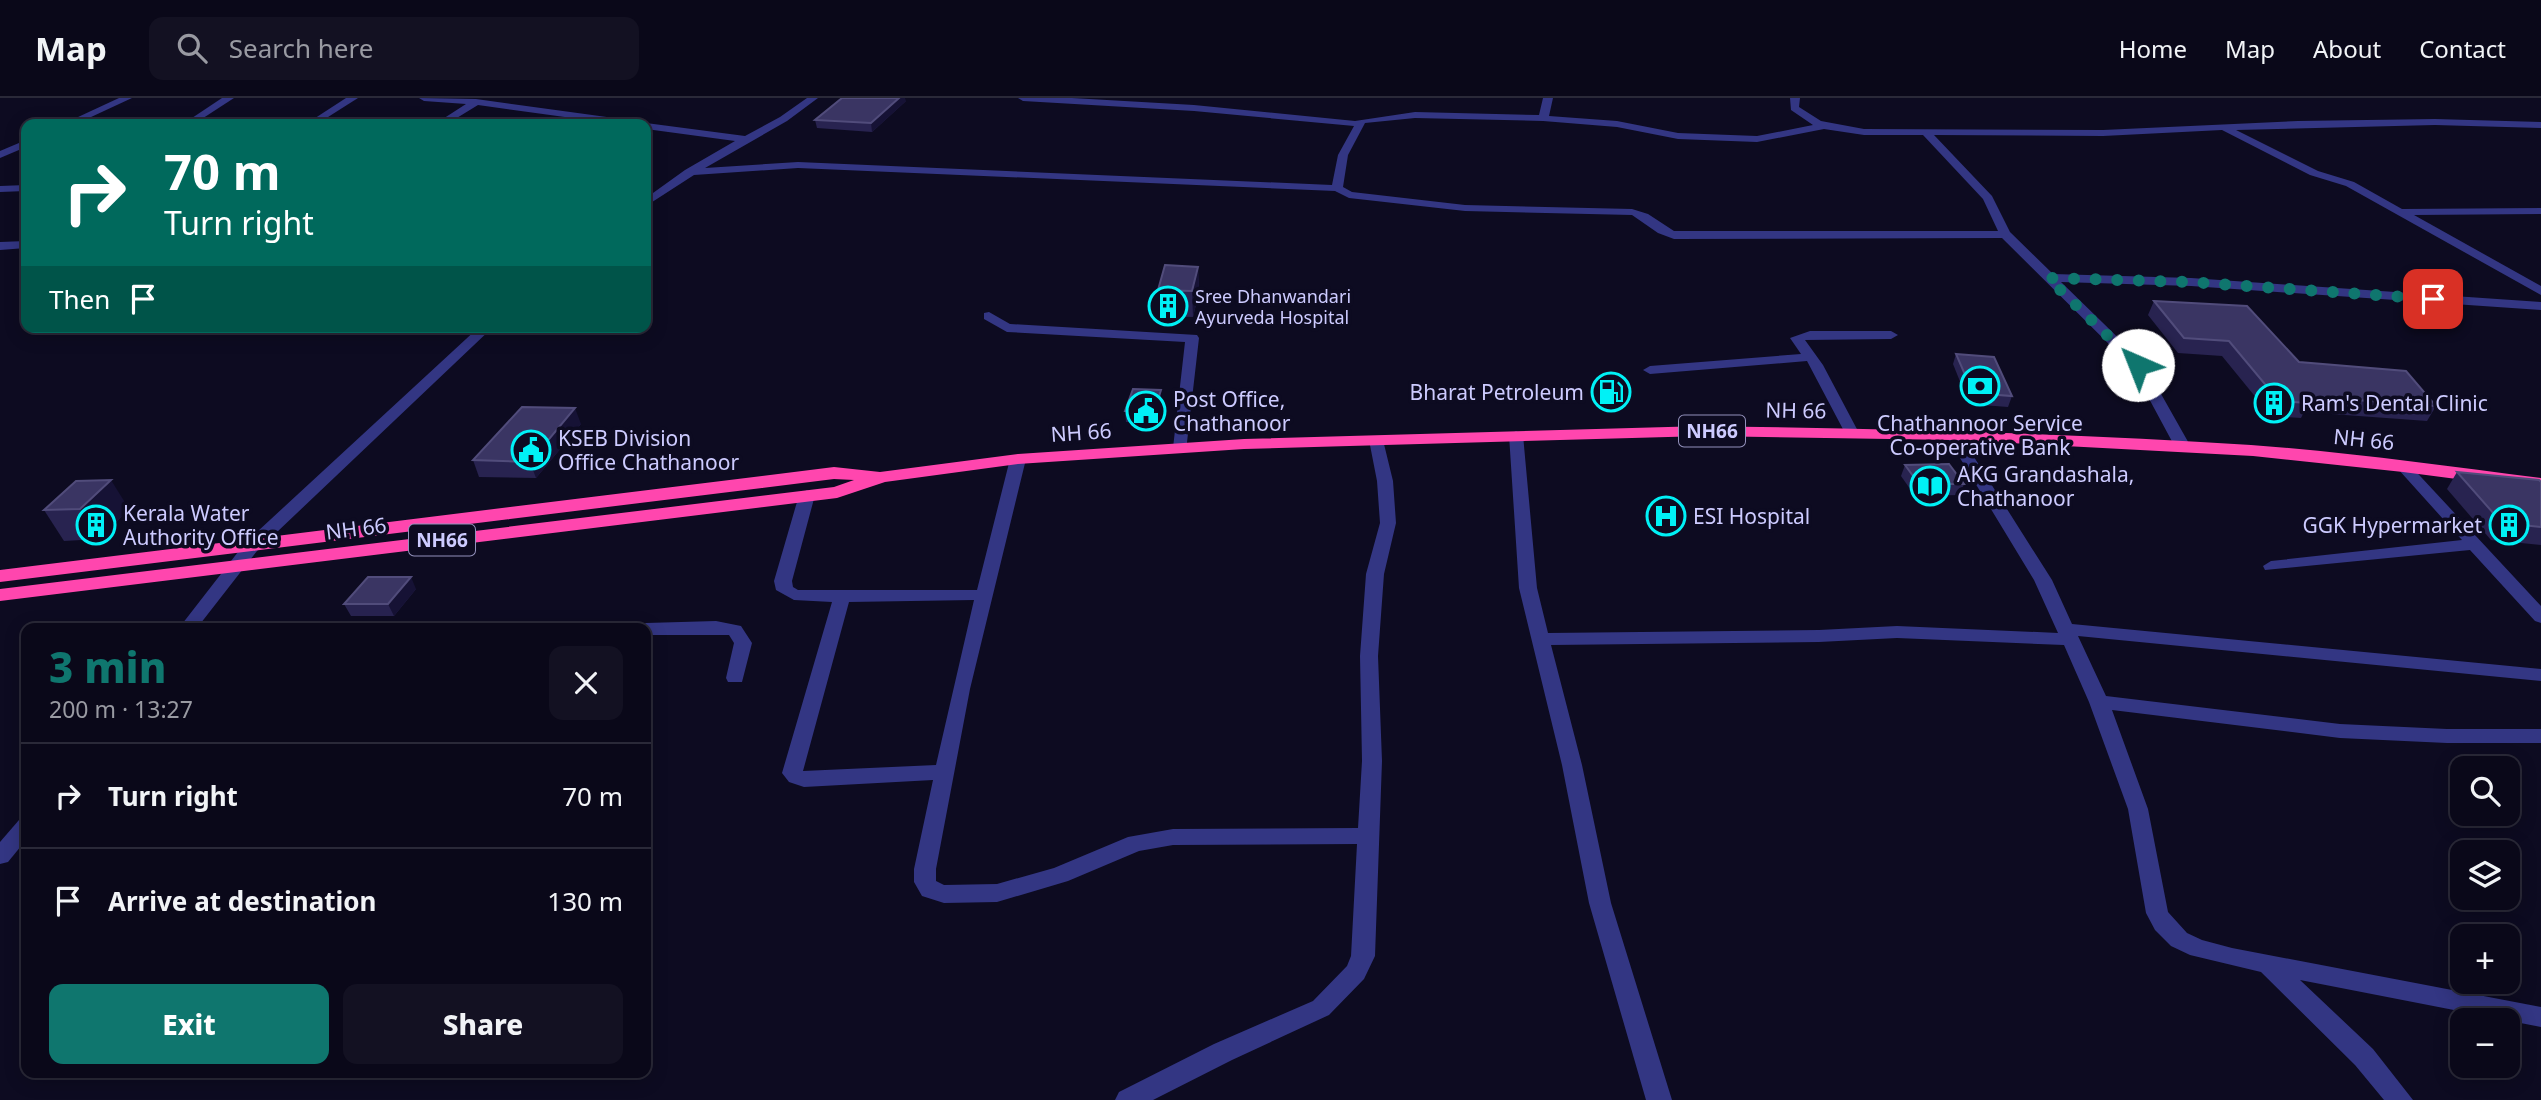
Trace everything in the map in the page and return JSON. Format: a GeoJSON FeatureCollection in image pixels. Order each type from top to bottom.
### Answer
{"type":"FeatureCollection","features":[{"type":"Feature","properties":{"kind":"highway","name":"NH 66"},"geometry":{"type":"LineString","coordinates":[[0,595],[837,492],[882,477],[1018,459],[1181,448],[1516,435],[1704,431],[1953,435],[2253,451],[2403,466],[2541,484]]}},
{"type":"Feature","properties":{"kind":"highway","name":"NH 66"},"geometry":{"type":"LineString","coordinates":[[0,576],[834,473],[882,477]]}},
{"type":"Feature","properties":{"kind":"street"},"geometry":{"type":"LineString","coordinates":[[79,119],[127,98]]}},
{"type":"Feature","properties":{"kind":"street"},"geometry":{"type":"LineString","coordinates":[[196,119],[229,98]]}},
{"type":"Feature","properties":{"kind":"street"},"geometry":{"type":"LineString","coordinates":[[318,119],[354,98]]}},
{"type":"Feature","properties":{"kind":"street"},"geometry":{"type":"LineString","coordinates":[[424,98],[476,102],[599,119]]}},
{"type":"Feature","properties":{"kind":"street"},"geometry":{"type":"LineString","coordinates":[[651,199],[689,172],[745,139],[773,128],[813,98]]}},
{"type":"Feature","properties":{"kind":"street"},"geometry":{"type":"LineString","coordinates":[[1023,98],[1194,108],[1360,124]]}},
{"type":"Feature","properties":{"kind":"street"},"geometry":{"type":"LineString","coordinates":[[1543,118],[1548,98]]}},
{"type":"Feature","properties":{"kind":"street"},"geometry":{"type":"LineString","coordinates":[[1795,98],[1794,106],[1797,112],[1823,126],[1848,131],[1928,135],[2103,134],[2223,127],[2435,122],[2541,125]]}},
{"type":"Feature","properties":{"kind":"street"},"geometry":{"type":"LineString","coordinates":[[448,119],[476,102]]}},
{"type":"Feature","properties":{"kind":"street"},"geometry":{"type":"LineString","coordinates":[[1337,188],[1343,155],[1360,121],[1415,115],[1543,118],[1617,124],[1664,135],[1694,138],[1765,138],[1823,126]]}},
{"type":"Feature","properties":{"kind":"street"},"geometry":{"type":"LineString","coordinates":[[572,119],[577,116]]}},
{"type":"Feature","properties":{"kind":"street"},"geometry":{"type":"LineString","coordinates":[[651,127],[745,139]]}},
{"type":"Feature","properties":{"kind":"street"},"geometry":{"type":"LineString","coordinates":[[2223,127],[2314,173],[2350,184],[2541,291]]}},
{"type":"Feature","properties":{"kind":"street"},"geometry":{"type":"LineString","coordinates":[[1928,135],[1988,198],[2006,234],[2138,365],[2183,447]]}},
{"type":"Feature","properties":{"kind":"street"},"geometry":{"type":"LineString","coordinates":[[0,155],[21,145]]}},
{"type":"Feature","properties":{"kind":"street"},"geometry":{"type":"LineString","coordinates":[[689,172],[799,165],[1337,188],[1349,195],[1465,208],[1632,212],[1649,218],[1659,232],[1674,235],[2006,234]]}},
{"type":"Feature","properties":{"kind":"street"},"geometry":{"type":"LineString","coordinates":[[0,189],[21,188]]}},
{"type":"Feature","properties":{"kind":"street"},"geometry":{"type":"LineString","coordinates":[[2399,212],[2541,211]]}},
{"type":"Feature","properties":{"kind":"street"},"geometry":{"type":"LineString","coordinates":[[0,246],[21,245]]}},
{"type":"Feature","properties":{"kind":"street"},"geometry":{"type":"LineString","coordinates":[[2048,278],[2191,282],[2541,306]]}},
{"type":"Feature","properties":{"kind":"street"},"geometry":{"type":"LineString","coordinates":[[989,316],[1007,328],[1192,338],[1181,448]]}},
{"type":"Feature","properties":{"kind":"street"},"geometry":{"type":"LineString","coordinates":[[192,623],[251,547],[482,333]]}},
{"type":"Feature","properties":{"kind":"street"},"geometry":{"type":"LineString","coordinates":[[1852,433],[1797,338],[1891,335]]}},
{"type":"Feature","properties":{"kind":"street"},"geometry":{"type":"LineString","coordinates":[[1650,370],[1810,357]]}},
{"type":"Feature","properties":{"kind":"street"},"geometry":{"type":"LineString","coordinates":[[1516,435],[1528,589],[1572,765],[1600,903],[1659,1100]]}},
{"type":"Feature","properties":{"kind":"street"},"geometry":{"type":"LineString","coordinates":[[1953,435],[2043,580],[2099,702],[2137,809],[2157,913],[2164,928],[2178,940],[2200,949],[2541,1017]]}},
{"type":"Feature","properties":{"kind":"street"},"geometry":{"type":"LineString","coordinates":[[1128,1100],[1223,1052],[1321,1008],[1356,972],[1363,956],[1372,761],[1370,656],[1375,574],[1388,523],[1385,481],[1376,440]]}},
{"type":"Feature","properties":{"kind":"street"},"geometry":{"type":"LineString","coordinates":[[1018,459],[961,689],[944,772],[925,869],[925,882],[930,890],[944,894],[997,893],[1060,875],[1136,843],[1174,837],[1369,836]]}},
{"type":"Feature","properties":{"kind":"street"},"geometry":{"type":"LineString","coordinates":[[2403,466],[2541,618]]}},
{"type":"Feature","properties":{"kind":"street"},"geometry":{"type":"LineString","coordinates":[[807,495],[783,586],[794,595],[984,595]]}},
{"type":"Feature","properties":{"kind":"street"},"geometry":{"type":"LineString","coordinates":[[2271,566],[2475,544]]}},
{"type":"Feature","properties":{"kind":"street"},"geometry":{"type":"LineString","coordinates":[[842,597],[792,773],[804,780],[944,772]]}},
{"type":"Feature","properties":{"kind":"street"},"geometry":{"type":"LineString","coordinates":[[651,629],[716,627],[735,630],[743,643],[735,678]]}},
{"type":"Feature","properties":{"kind":"street"},"geometry":{"type":"LineString","coordinates":[[1541,639],[1819,636],[1896,632],[2068,634],[2541,675]]}},
{"type":"Feature","properties":{"kind":"street"},"geometry":{"type":"LineString","coordinates":[[2099,702],[2340,731],[2447,736],[2541,736]]}},
{"type":"Feature","properties":{"kind":"street"},"geometry":{"type":"LineString","coordinates":[[0,856],[21,832]]}},
{"type":"Feature","properties":{"kind":"street"},"geometry":{"type":"LineString","coordinates":[[2268,964],[2364,1057],[2400,1100]]}},
{"type":"Feature","properties":{"kind":"building"},"geometry":{"type":"Polygon","coordinates":[[[842,98],[899,98],[871,123],[815,120],[842,98]]]}},
{"type":"Feature","properties":{"kind":"building"},"geometry":{"type":"Polygon","coordinates":[[[1165,265],[1198,267],[1192,291],[1158,290],[1165,265]]]}},
{"type":"Feature","properties":{"kind":"building"},"geometry":{"type":"Polygon","coordinates":[[[2154,301],[2247,306],[2299,362],[2406,371],[2436,406],[2302,396],[2309,403],[2279,401],[2229,341],[2184,338],[2154,301]]]}},
{"type":"Feature","properties":{"kind":"building"},"geometry":{"type":"Polygon","coordinates":[[[1956,354],[1994,357],[2012,396],[1973,393],[1956,354]]]}},
{"type":"Feature","properties":{"kind":"building"},"geometry":{"type":"Polygon","coordinates":[[[1133,389],[1161,390],[1154,412],[1125,411],[1133,389]]]}},
{"type":"Feature","properties":{"kind":"building"},"geometry":{"type":"Polygon","coordinates":[[[522,407],[575,408],[530,462],[473,460],[522,407]]]}},
{"type":"Feature","properties":{"kind":"building"},"geometry":{"type":"Polygon","coordinates":[[[1949,464],[1964,484],[1919,484],[1905,465],[1949,464]]]}},
{"type":"Feature","properties":{"kind":"building"},"geometry":{"type":"Polygon","coordinates":[[[2457,472],[2539,480],[2541,527],[2502,523],[2457,472]]]}},
{"type":"Feature","properties":{"kind":"building"},"geometry":{"type":"Polygon","coordinates":[[[111,480],[80,509],[44,510],[76,481],[111,480]]]}},
{"type":"Feature","properties":{"kind":"building"},"geometry":{"type":"Polygon","coordinates":[[[368,577],[411,577],[388,604],[344,604],[368,577]]]}},
{"type":"Feature","properties":{"kind":"place","name":"Sree Dhanwandari Ayurveda Hospital"},"geometry":{"type":"Point","coordinates":[1168,306]}},
{"type":"Feature","properties":{"kind":"place","name":"Chathannoor Service Co-operative Bank"},"geometry":{"type":"Point","coordinates":[1980,386]}},
{"type":"Feature","properties":{"kind":"place","name":"Bharat Petroleum"},"geometry":{"type":"Point","coordinates":[1611,392]}},
{"type":"Feature","properties":{"kind":"place","name":"Ram's Dental Clinic"},"geometry":{"type":"Point","coordinates":[2274,403]}},
{"type":"Feature","properties":{"kind":"place","name":"Post Office, Chathanoor"},"geometry":{"type":"Point","coordinates":[1146,411]}},
{"type":"Feature","properties":{"kind":"place","name":"KSEB Division Office Chathanoor"},"geometry":{"type":"Point","coordinates":[531,450]}},
{"type":"Feature","properties":{"kind":"place","name":"AKG Grandashala, Chathanoor"},"geometry":{"type":"Point","coordinates":[1930,486]}},
{"type":"Feature","properties":{"kind":"place","name":"ESI Hospital"},"geometry":{"type":"Point","coordinates":[1666,516]}},
{"type":"Feature","properties":{"kind":"place","name":"Kerala Water Authority Office"},"geometry":{"type":"Point","coordinates":[96,525]}},
{"type":"Feature","properties":{"kind":"place","name":"GGK Hypermarket"},"geometry":{"type":"Point","coordinates":[2509,525]}},
{"type":"Feature","properties":{"kind":"route"},"geometry":{"type":"LineString","coordinates":[[2138,365],[2048,278],[2191,282],[2433,299]]}}]}
